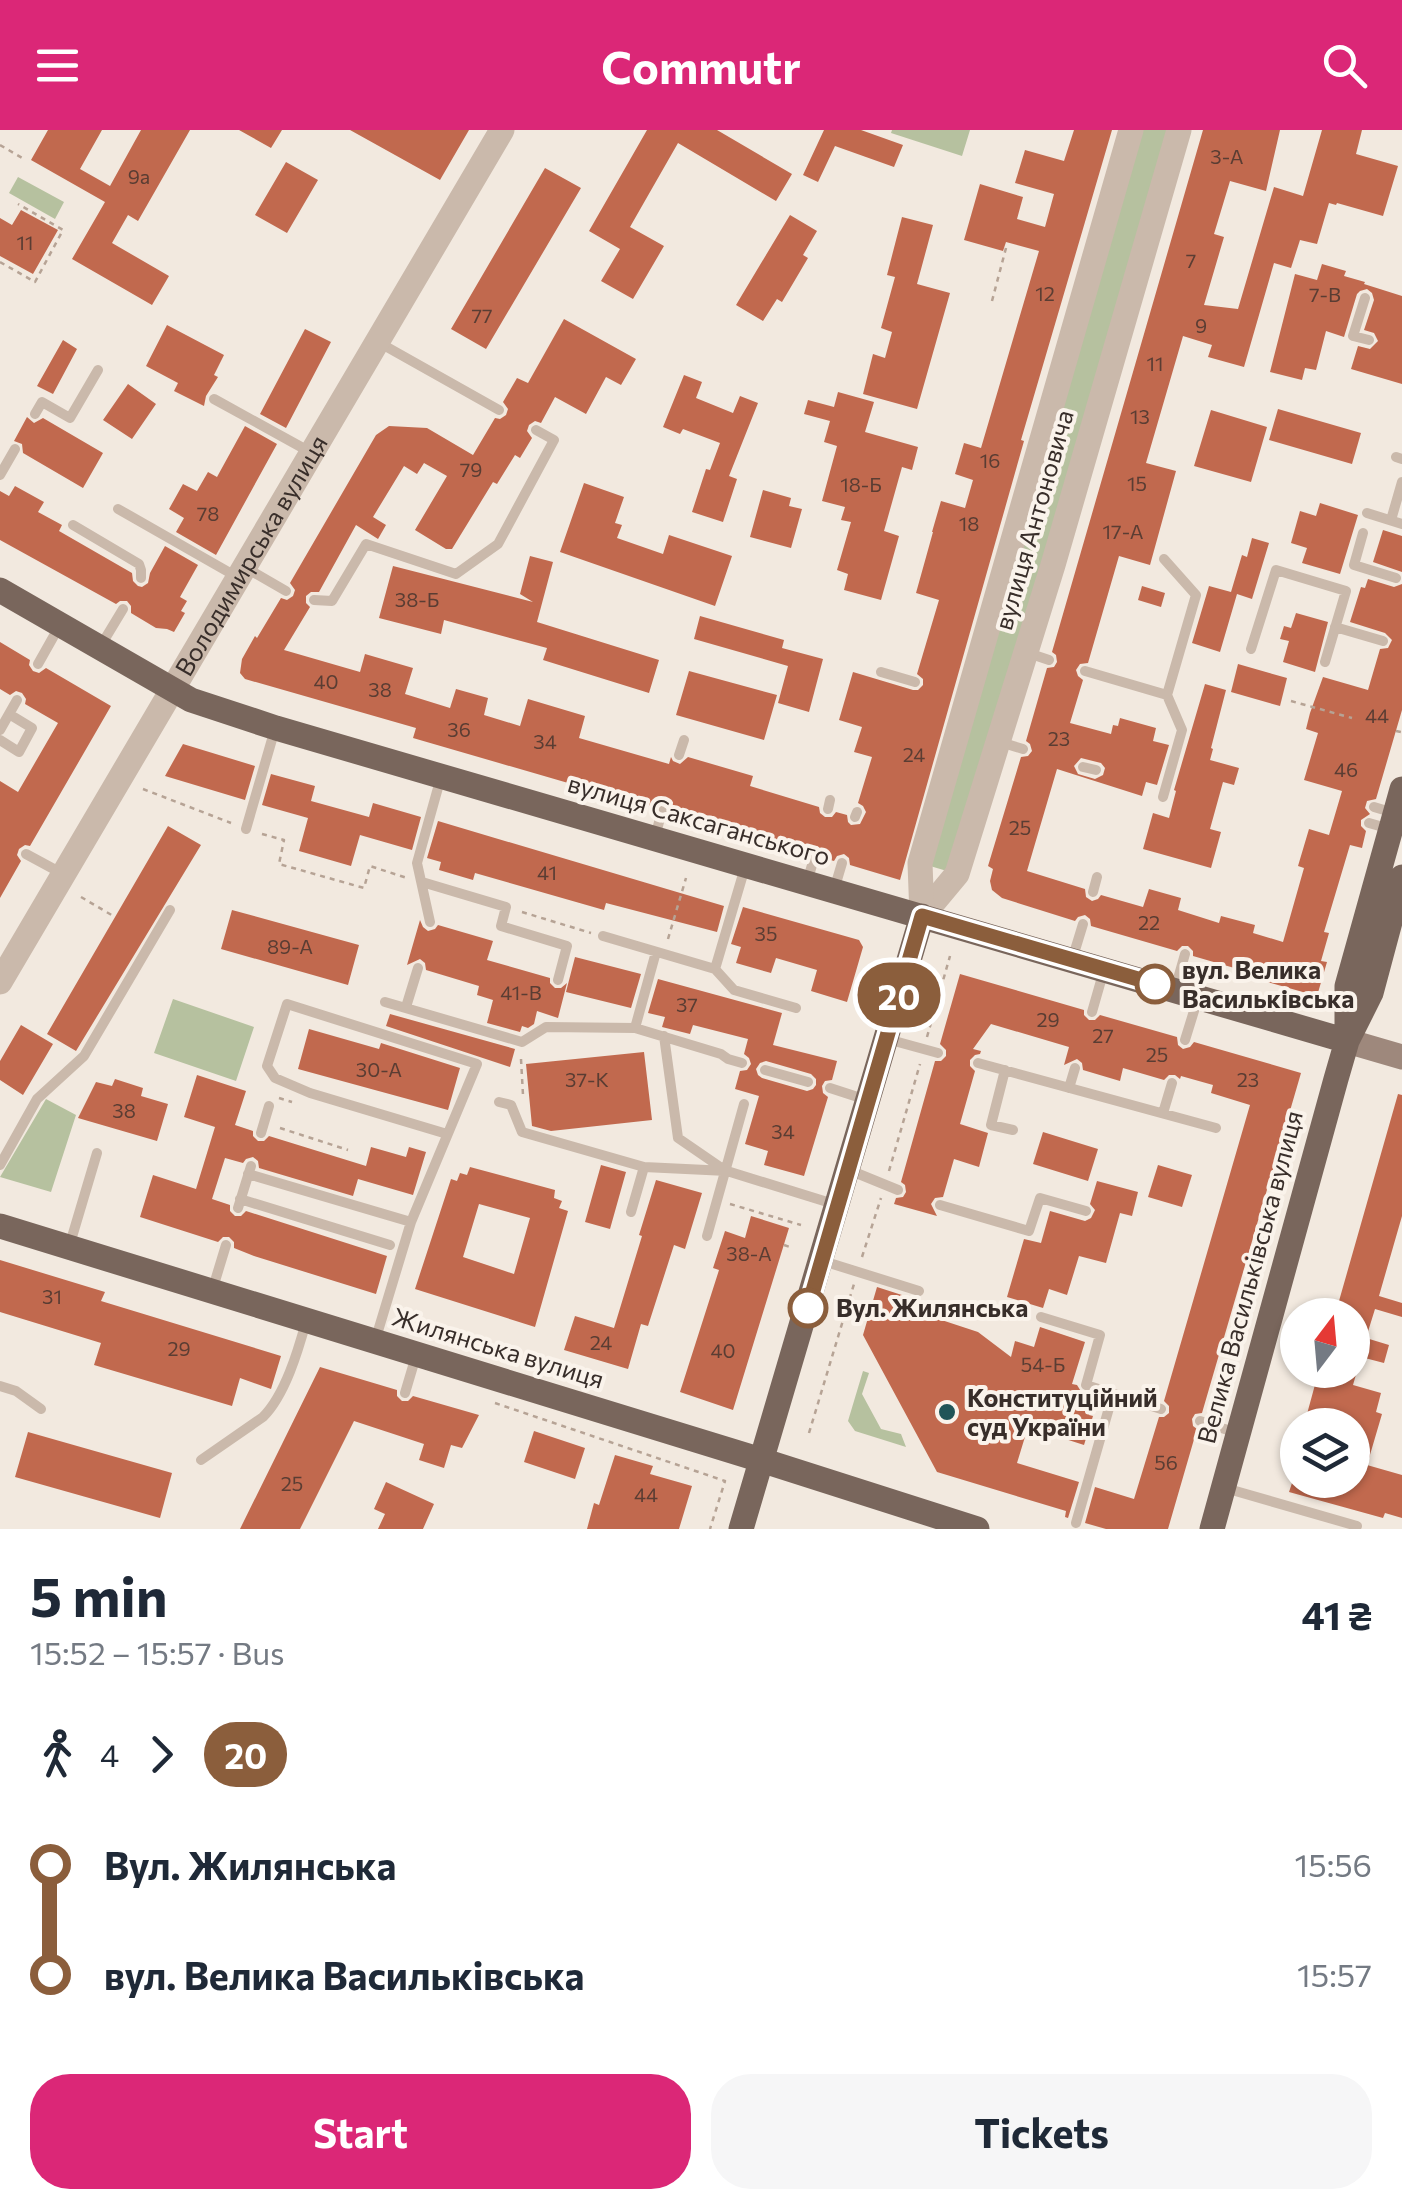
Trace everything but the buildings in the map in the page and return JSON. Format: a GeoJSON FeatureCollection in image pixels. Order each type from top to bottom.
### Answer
{"type":"FeatureCollection","features":[{"type":"Feature","properties":{"kind":"main road","name":"вулиця Саксаганського"},"geometry":{"type":"LineString","coordinates":[[0,590],[191,700],[1402,1058]]}},
{"type":"Feature","properties":{"kind":"main road","name":"Велика Васильківська вулиця"},"geometry":{"type":"LineString","coordinates":[[1347,1041],[1347,986],[1386,812]]}},
{"type":"Feature","properties":{"kind":"main road","name":"Велика Васильківська вулиця"},"geometry":{"type":"LineString","coordinates":[[1212,1529],[1347,1041],[1371,993],[1402,876]]}},
{"type":"Feature","properties":{"kind":"main road","name":"вулиця Антоновича"},"geometry":{"type":"LineString","coordinates":[[740,1529],[922,916]]}},
{"type":"Feature","properties":{"kind":"main road","name":"Жилянська вулиця"},"geometry":{"type":"LineString","coordinates":[[0,1226],[977,1529]]}},
{"type":"Feature","properties":{"kind":"street","name":"Володимирська вулиця"},"geometry":{"type":"LineString","coordinates":[[1,976],[174,690],[502,130]]}},
{"type":"Feature","properties":{"kind":"street","name":"вулиця Антоновича"},"geometry":{"type":"LineString","coordinates":[[922,916],[920,863],[961,696],[1131,130]]}},
{"type":"Feature","properties":{"kind":"street","name":"вулиця Антоновича"},"geometry":{"type":"LineString","coordinates":[[922,916],[957,874],[1011,745],[1179,130]]}},
{"type":"Feature","properties":{"kind":"lane"},"geometry":{"type":"LineString","coordinates":[[1365,298],[1353,336],[1369,340]]}},
{"type":"Feature","properties":{"kind":"lane"},"geometry":{"type":"LineString","coordinates":[[378,342],[499,410]]}},
{"type":"Feature","properties":{"kind":"lane"},"geometry":{"type":"LineString","coordinates":[[36,414],[42,402],[70,418],[98,370]]}},
{"type":"Feature","properties":{"kind":"lane"},"geometry":{"type":"LineString","coordinates":[[214,399],[312,454]]}},
{"type":"Feature","properties":{"kind":"lane"},"geometry":{"type":"LineString","coordinates":[[314,600],[332,601],[366,544],[456,574],[498,544],[554,440],[536,430]]}},
{"type":"Feature","properties":{"kind":"lane"},"geometry":{"type":"LineString","coordinates":[[0,475],[15,449]]}},
{"type":"Feature","properties":{"kind":"lane"},"geometry":{"type":"LineString","coordinates":[[1367,513],[1396,522],[1402,482]]}},
{"type":"Feature","properties":{"kind":"lane"},"geometry":{"type":"LineString","coordinates":[[118,509],[242,573],[286,590]]}},
{"type":"Feature","properties":{"kind":"lane"},"geometry":{"type":"LineString","coordinates":[[73,525],[138,564],[141,578]]}},
{"type":"Feature","properties":{"kind":"lane"},"geometry":{"type":"LineString","coordinates":[[1363,533],[1354,565],[1396,578]]}},
{"type":"Feature","properties":{"kind":"lane"},"geometry":{"type":"LineString","coordinates":[[1163,797],[1182,730],[1167,695],[1196,595],[1164,559]]}},
{"type":"Feature","properties":{"kind":"lane"},"geometry":{"type":"LineString","coordinates":[[1251,649],[1276,570],[1346,591],[1324,662]]}},
{"type":"Feature","properties":{"kind":"lane"},"geometry":{"type":"LineString","coordinates":[[100,648],[123,608]]}},
{"type":"Feature","properties":{"kind":"lane"},"geometry":{"type":"LineString","coordinates":[[38,664],[60,624]]}},
{"type":"Feature","properties":{"kind":"lane"},"geometry":{"type":"LineString","coordinates":[[1335,627],[1382,641]]}},
{"type":"Feature","properties":{"kind":"lane"},"geometry":{"type":"LineString","coordinates":[[1086,671],[1167,695]]}},
{"type":"Feature","properties":{"kind":"lane"},"geometry":{"type":"LineString","coordinates":[[881,672],[915,682]]}},
{"type":"Feature","properties":{"kind":"lane"},"geometry":{"type":"LineString","coordinates":[[0,730],[17,700]]}},
{"type":"Feature","properties":{"kind":"lane"},"geometry":{"type":"LineString","coordinates":[[0,740],[19,752],[32,728],[9,714]]}},
{"type":"Feature","properties":{"kind":"lane"},"geometry":{"type":"LineString","coordinates":[[246,829],[276,728]]}},
{"type":"Feature","properties":{"kind":"lane"},"geometry":{"type":"LineString","coordinates":[[680,754],[684,740]]}},
{"type":"Feature","properties":{"kind":"lane"},"geometry":{"type":"LineString","coordinates":[[1083,766],[1096,770]]}},
{"type":"Feature","properties":{"kind":"lane"},"geometry":{"type":"LineString","coordinates":[[430,922],[418,862],[442,776]]}},
{"type":"Feature","properties":{"kind":"lane"},"geometry":{"type":"LineString","coordinates":[[654,838],[662,811]]}},
{"type":"Feature","properties":{"kind":"lane"},"geometry":{"type":"LineString","coordinates":[[26,854],[64,875]]}},
{"type":"Feature","properties":{"kind":"lane"},"geometry":{"type":"LineString","coordinates":[[807,882],[815,855]]}},
{"type":"Feature","properties":{"kind":"lane"},"geometry":{"type":"LineString","coordinates":[[834,890],[842,863]]}},
{"type":"Feature","properties":{"kind":"lane"},"geometry":{"type":"LineString","coordinates":[[715,968],[746,864]]}},
{"type":"Feature","properties":{"kind":"lane"},"geometry":{"type":"LineString","coordinates":[[1093,892],[1098,878]]}},
{"type":"Feature","properties":{"kind":"lane"},"geometry":{"type":"LineString","coordinates":[[422,882],[506,907],[500,926],[567,946],[558,980]]}},
{"type":"Feature","properties":{"kind":"lane"},"geometry":{"type":"LineString","coordinates":[[0,1165],[37,1099],[84,1056],[170,910]]}},
{"type":"Feature","properties":{"kind":"lane"},"geometry":{"type":"LineString","coordinates":[[1072,960],[1084,924]]}},
{"type":"Feature","properties":{"kind":"lane"},"geometry":{"type":"LineString","coordinates":[[603,936],[715,968],[734,990],[796,1008]]}},
{"type":"Feature","properties":{"kind":"lane"},"geometry":{"type":"LineString","coordinates":[[635,1028],[656,952]]}},
{"type":"Feature","properties":{"kind":"lane"},"geometry":{"type":"LineString","coordinates":[[1185,1040],[1186,954]]}},
{"type":"Feature","properties":{"kind":"lane"},"geometry":{"type":"LineString","coordinates":[[406,1008],[418,968]]}},
{"type":"Feature","properties":{"kind":"lane"},"geometry":{"type":"LineString","coordinates":[[1092,1012],[1104,970]]}},
{"type":"Feature","properties":{"kind":"lane"},"geometry":{"type":"LineString","coordinates":[[386,1002],[522,1042],[548,1021],[635,1028],[742,1064]]}},
{"type":"Feature","properties":{"kind":"lane"},"geometry":{"type":"LineString","coordinates":[[374,1342],[411,1222],[476,1064],[287,1004],[267,1066],[276,1078],[310,1093],[447,1134]]}},
{"type":"Feature","properties":{"kind":"lane"},"geometry":{"type":"LineString","coordinates":[[664,1036],[678,1138],[726,1171]]}},
{"type":"Feature","properties":{"kind":"lane"},"geometry":{"type":"LineString","coordinates":[[886,1039],[938,1053]]}},
{"type":"Feature","properties":{"kind":"lane"},"geometry":{"type":"LineString","coordinates":[[978,1063],[1216,1128]]}},
{"type":"Feature","properties":{"kind":"lane"},"geometry":{"type":"LineString","coordinates":[[1069,1088],[1075,1068]]}},
{"type":"Feature","properties":{"kind":"lane"},"geometry":{"type":"LineString","coordinates":[[765,1070],[808,1082]]}},
{"type":"Feature","properties":{"kind":"lane"},"geometry":{"type":"LineString","coordinates":[[1005,1070],[991,1124],[1013,1130]]}},
{"type":"Feature","properties":{"kind":"lane"},"geometry":{"type":"LineString","coordinates":[[1163,1113],[1172,1082]]}},
{"type":"Feature","properties":{"kind":"lane"},"geometry":{"type":"LineString","coordinates":[[830,1088],[869,1100]]}},
{"type":"Feature","properties":{"kind":"lane"},"geometry":{"type":"LineString","coordinates":[[499,1102],[511,1105],[522,1132],[644,1168],[726,1171],[838,1206]]}},
{"type":"Feature","properties":{"kind":"lane"},"geometry":{"type":"LineString","coordinates":[[708,1236],[744,1104]]}},
{"type":"Feature","properties":{"kind":"lane"},"geometry":{"type":"LineString","coordinates":[[262,1128],[269,1106]]}},
{"type":"Feature","properties":{"kind":"lane"},"geometry":{"type":"LineString","coordinates":[[69,1248],[98,1153]]}},
{"type":"Feature","properties":{"kind":"lane"},"geometry":{"type":"LineString","coordinates":[[631,1212],[644,1168]]}},
{"type":"Feature","properties":{"kind":"lane"},"geometry":{"type":"LineString","coordinates":[[390,1244],[239,1204],[249,1170],[411,1222]]}},
{"type":"Feature","properties":{"kind":"lane"},"geometry":{"type":"LineString","coordinates":[[848,1170],[898,1190]]}},
{"type":"Feature","properties":{"kind":"lane"},"geometry":{"type":"LineString","coordinates":[[940,1205],[1029,1231],[1040,1198],[1086,1211]]}},
{"type":"Feature","properties":{"kind":"lane"},"geometry":{"type":"LineString","coordinates":[[212,1292],[226,1245]]}},
{"type":"Feature","properties":{"kind":"lane"},"geometry":{"type":"LineString","coordinates":[[822,1261],[919,1292]]}},
{"type":"Feature","properties":{"kind":"lane"},"geometry":{"type":"LineString","coordinates":[[1041,1317],[1100,1336],[1086,1385],[1161,1408]]}},
{"type":"Feature","properties":{"kind":"lane"},"geometry":{"type":"LineString","coordinates":[[201,1460],[272,1408],[300,1345],[306,1321]]}},
{"type":"Feature","properties":{"kind":"lane"},"geometry":{"type":"LineString","coordinates":[[405,1393],[417,1355]]}},
{"type":"Feature","properties":{"kind":"lane"},"geometry":{"type":"LineString","coordinates":[[0,1386],[16,1390],[41,1410]]}},
{"type":"Feature","properties":{"kind":"lane"},"geometry":{"type":"LineString","coordinates":[[1075,1524],[1113,1394]]}},
{"type":"Feature","properties":{"kind":"lane"},"geometry":{"type":"LineString","coordinates":[[1200,1421],[1238,1433]]}},
{"type":"Feature","properties":{"kind":"lane"},"geometry":{"type":"LineString","coordinates":[[1224,1488],[1357,1526]]}},
{"type":"Feature","properties":{"kind":"path"},"geometry":{"type":"LineString","coordinates":[[0,145],[24,159]]}},
{"type":"Feature","properties":{"kind":"path"},"geometry":{"type":"LineString","coordinates":[[0,262],[35,282],[63,230],[18,204]]}},
{"type":"Feature","properties":{"kind":"path"},"geometry":{"type":"LineString","coordinates":[[992,301],[1006,248]]}},
{"type":"Feature","properties":{"kind":"path"},"geometry":{"type":"LineString","coordinates":[[1291,700],[1352,718]]}},
{"type":"Feature","properties":{"kind":"path"},"geometry":{"type":"LineString","coordinates":[[143,790],[284,840],[279,864],[364,888],[370,866],[422,882]]}},
{"type":"Feature","properties":{"kind":"path"},"geometry":{"type":"LineString","coordinates":[[672,927],[686,878]]}},
{"type":"Feature","properties":{"kind":"path"},"geometry":{"type":"LineString","coordinates":[[81,897],[115,917]]}},
{"type":"Feature","properties":{"kind":"path"},"geometry":{"type":"LineString","coordinates":[[506,907],[603,936]]}},
{"type":"Feature","properties":{"kind":"path"},"geometry":{"type":"LineString","coordinates":[[520,1065],[524,1106]]}},
{"type":"Feature","properties":{"kind":"path"},"geometry":{"type":"LineString","coordinates":[[262,1128],[348,1150]]}},
{"type":"Feature","properties":{"kind":"path"},"geometry":{"type":"LineString","coordinates":[[718,1200],[800,1225]]}},
{"type":"Feature","properties":{"kind":"path"},"geometry":{"type":"LineString","coordinates":[[784,1245],[793,1248]]}},
{"type":"Feature","properties":{"kind":"path"},"geometry":{"type":"LineString","coordinates":[[494,1404],[725,1481],[710,1529]]}},
{"type":"Feature","properties":{"kind":"green space"},"geometry":{"type":"Polygon","coordinates":[[[970,130],[962,156],[891,133],[970,130]]]}},
{"type":"Feature","properties":{"kind":"green space"},"geometry":{"type":"Polygon","coordinates":[[[1131,130],[1179,130],[957,874],[920,863],[1131,130]]]}},
{"type":"Feature","properties":{"kind":"green space"},"geometry":{"type":"Polygon","coordinates":[[[18,177],[64,202],[55,219],[9,193],[18,177]]]}},
{"type":"Feature","properties":{"kind":"green space"},"geometry":{"type":"Polygon","coordinates":[[[173,999],[254,1027],[236,1081],[154,1053],[173,999]]]}},
{"type":"Feature","properties":{"kind":"green space"},"geometry":{"type":"Polygon","coordinates":[[[46,1099],[76,1115],[51,1192],[0,1177],[46,1099]]]}},
{"type":"Feature","properties":{"kind":"green space"},"geometry":{"type":"Polygon","coordinates":[[[863,1371],[869,1373],[862,1394],[881,1429],[901,1434],[906,1447],[855,1431],[848,1421],[863,1371]]]}},
{"type":"Feature","properties":{"kind":"bus line","name":"20"},"geometry":{"type":"LineString","coordinates":[[808,1308],[922,916],[1155,984]]}},
{"type":"Feature","properties":{"kind":"place","name":"вул. Велика Васильківська"},"geometry":{"type":"Point","coordinates":[1155,984]}},
{"type":"Feature","properties":{"kind":"place","name":"Вул. Жилянська"},"geometry":{"type":"Point","coordinates":[808,1308]}},
{"type":"Feature","properties":{"kind":"place","name":"Конституційний суд України"},"geometry":{"type":"Point","coordinates":[947,1412]}}]}
